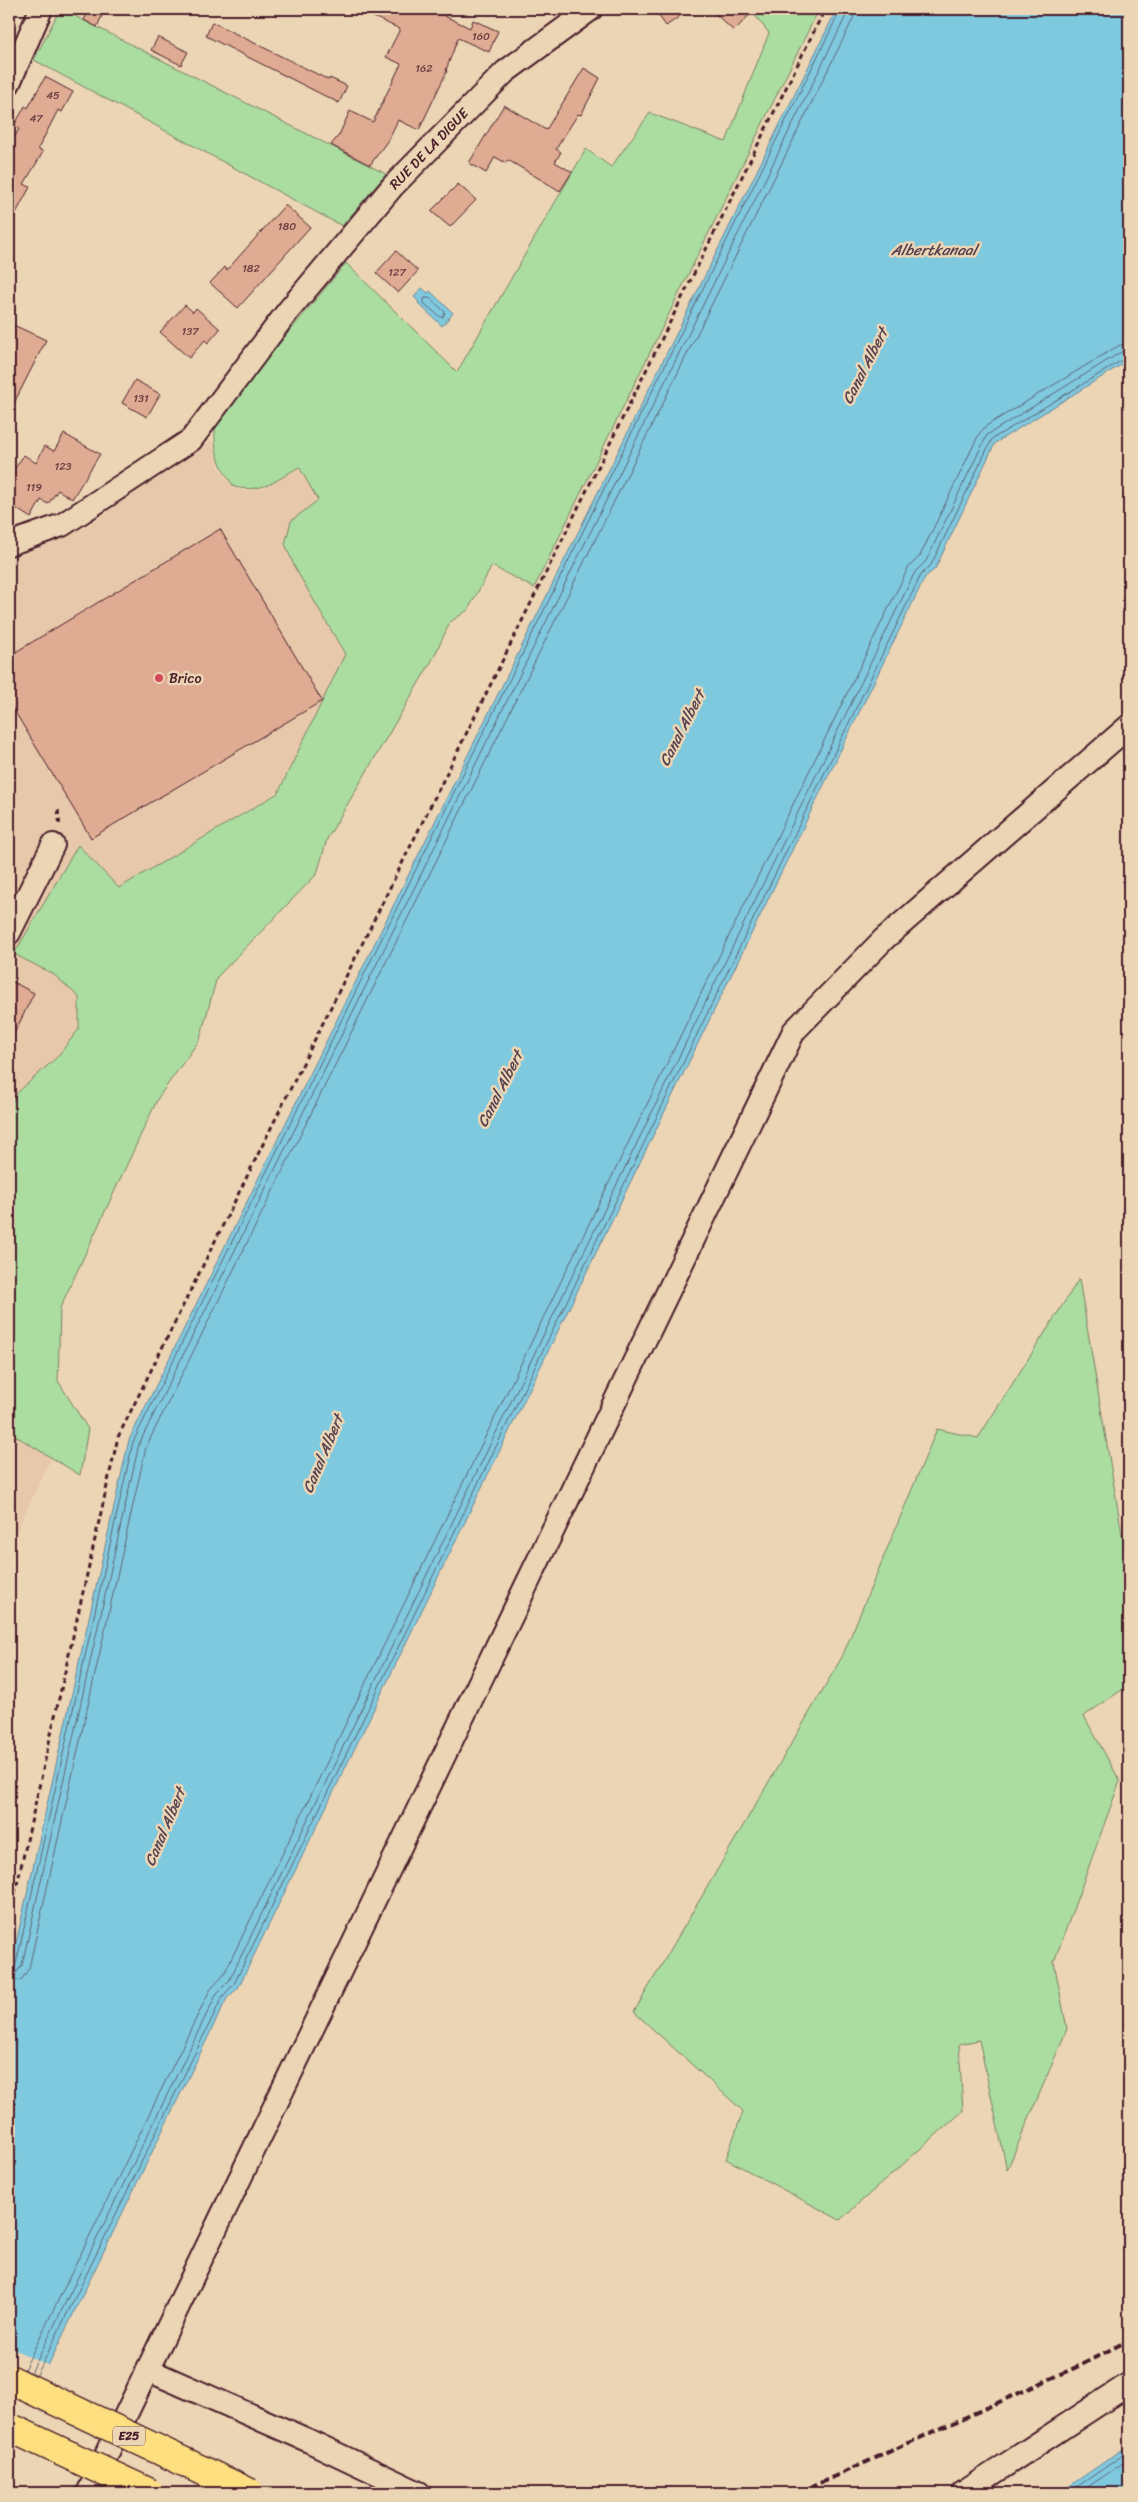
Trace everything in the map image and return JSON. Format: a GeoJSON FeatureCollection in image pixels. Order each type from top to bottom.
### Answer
{"type":"FeatureCollection","features":[{"type":"Feature","properties":{"kind":"highway","name":"E25"},"geometry":{"type":"LineString","coordinates":[[9,2379],[250,2493]]}},
{"type":"Feature","properties":{"kind":"highway"},"geometry":{"type":"LineString","coordinates":[[13,2429],[150,2493]]}},
{"type":"Feature","properties":{"kind":"street"},"geometry":{"type":"LineString","coordinates":[[9,83],[41,9]]}},
{"type":"Feature","properties":{"kind":"street","name":"RUE DE LA DIGUE"},"geometry":{"type":"LineString","coordinates":[[9,544],[62,524],[191,440],[288,311],[393,186],[468,107],[505,72],[591,9]]}},
{"type":"Feature","properties":{"kind":"street"},"geometry":{"type":"LineString","coordinates":[[88,2493],[794,1031],[884,938],[1129,726]]}},
{"type":"Feature","properties":{"kind":"street"},"geometry":{"type":"LineString","coordinates":[[9,933],[52,845]]}},
{"type":"Feature","properties":{"kind":"street"},"geometry":{"type":"LineString","coordinates":[[148,2370],[305,2439],[419,2493]]}},
{"type":"Feature","properties":{"kind":"street"},"geometry":{"type":"LineString","coordinates":[[963,2493],[1129,2384]]}},
{"type":"Feature","properties":{"kind":"path"},"geometry":{"type":"LineString","coordinates":[[9,1920],[118,1437],[825,9]]}},
{"type":"Feature","properties":{"kind":"shaded area"},"geometry":{"type":"Polygon","coordinates":[[[212,440],[219,467],[233,489],[251,491],[267,487],[298,469],[318,499],[291,521],[284,544],[295,568],[345,655],[277,792],[119,888],[77,845],[14,954],[53,974],[78,997],[78,1029],[57,1057],[17,1093],[9,1107],[9,556],[81,530],[212,440]]]}},
{"type":"Feature","properties":{"kind":"shaded area"},"geometry":{"type":"Polygon","coordinates":[[[9,1433],[51,1458],[9,1548],[9,1433]]]}},
{"type":"Feature","properties":{"kind":"green space"},"geometry":{"type":"Polygon","coordinates":[[[60,9],[386,174],[342,226],[34,60],[60,9]]]}},
{"type":"Feature","properties":{"kind":"green space"},"geometry":{"type":"Polygon","coordinates":[[[750,9],[819,9],[534,588],[492,566],[468,610],[450,622],[434,657],[327,839],[317,874],[217,977],[200,1039],[158,1098],[60,1308],[58,1381],[88,1429],[80,1475],[9,1432],[9,1335],[17,1317],[9,1313],[9,1108],[17,1093],[57,1057],[79,1029],[79,997],[53,974],[14,954],[78,845],[119,888],[278,793],[345,654],[295,568],[285,544],[291,521],[318,500],[299,467],[276,481],[261,487],[234,487],[220,463],[215,439],[216,420],[346,263],[457,372],[586,149],[611,167],[650,113],[726,142],[769,33],[750,9]]]}},
{"type":"Feature","properties":{"kind":"green space"},"geometry":{"type":"Polygon","coordinates":[[[1079,1279],[1129,1575],[1129,1685],[1084,1716],[1120,1781],[1054,1962],[1067,2029],[1007,2170],[979,2040],[959,2044],[963,2111],[840,2220],[726,2159],[743,2111],[634,2012],[842,1657],[937,1429],[978,1438],[1079,1279]]]}},
{"type":"Feature","properties":{"kind":"water","name":"Albertkanaal"},"geometry":{"type":"Polygon","coordinates":[[[837,9],[1129,9],[1129,360],[995,443],[935,569],[925,577],[238,1988],[227,1998],[9,2446],[9,1974],[129,1440],[837,9]]]}},
{"type":"Feature","properties":{"kind":"water"},"geometry":{"type":"Polygon","coordinates":[[[422,288],[428,293],[430,291],[453,313],[442,326],[414,297],[422,288]]]}},
{"type":"Feature","properties":{"kind":"water"},"geometry":{"type":"Polygon","coordinates":[[[1129,2445],[1129,2493],[1059,2493],[1129,2445]]]}},
{"type":"Feature","properties":{"kind":"pier"},"geometry":{"type":"Polygon","coordinates":[[[9,2347],[49,2366],[9,2448],[9,2347]]]}},
{"type":"Feature","properties":{"kind":"building"},"geometry":{"type":"Polygon","coordinates":[[[89,9],[105,9],[97,27],[84,20],[89,9]]]}},
{"type":"Feature","properties":{"kind":"building"},"geometry":{"type":"Polygon","coordinates":[[[356,9],[430,9],[470,28],[473,20],[498,31],[489,52],[458,38],[447,71],[419,130],[398,120],[388,140],[370,165],[331,145],[339,135],[350,111],[373,122],[401,64],[386,57],[400,29],[356,9]]]}},
{"type":"Feature","properties":{"kind":"building"},"geometry":{"type":"Polygon","coordinates":[[[654,9],[690,9],[666,26],[654,9]]]}},
{"type":"Feature","properties":{"kind":"building"},"geometry":{"type":"Polygon","coordinates":[[[710,9],[755,9],[734,31],[710,9]]]}},
{"type":"Feature","properties":{"kind":"building"},"geometry":{"type":"Polygon","coordinates":[[[212,22],[329,80],[330,78],[347,86],[339,103],[206,36],[212,22]]]}},
{"type":"Feature","properties":{"kind":"building"},"geometry":{"type":"Polygon","coordinates":[[[158,37],[188,52],[181,65],[151,50],[158,37]]]}},
{"type":"Feature","properties":{"kind":"building"},"geometry":{"type":"Polygon","coordinates":[[[584,68],[600,78],[581,115],[578,114],[556,149],[561,152],[555,162],[572,172],[560,191],[508,160],[506,163],[495,157],[486,173],[469,163],[504,105],[546,130],[584,68]]]}},
{"type":"Feature","properties":{"kind":"building"},"geometry":{"type":"Polygon","coordinates":[[[45,77],[73,92],[62,112],[58,110],[38,149],[43,152],[24,184],[30,187],[9,226],[9,147],[19,129],[14,126],[25,106],[28,108],[45,77]]]}},
{"type":"Feature","properties":{"kind":"building"},"geometry":{"type":"Polygon","coordinates":[[[458,184],[476,200],[450,227],[431,211],[458,184]]]}},
{"type":"Feature","properties":{"kind":"building"},"geometry":{"type":"Polygon","coordinates":[[[285,205],[310,227],[238,308],[210,283],[225,267],[227,270],[285,205]]]}},
{"type":"Feature","properties":{"kind":"building"},"geometry":{"type":"Polygon","coordinates":[[[396,251],[418,271],[398,293],[376,273],[396,251]]]}},
{"type":"Feature","properties":{"kind":"building"},"geometry":{"type":"Polygon","coordinates":[[[185,305],[193,312],[196,308],[220,329],[208,343],[205,340],[189,358],[160,332],[185,305]]]}},
{"type":"Feature","properties":{"kind":"building"},"geometry":{"type":"Polygon","coordinates":[[[9,323],[46,340],[9,413],[9,323]]]}},
{"type":"Feature","properties":{"kind":"building"},"geometry":{"type":"Polygon","coordinates":[[[135,380],[160,394],[147,417],[122,403],[135,380]]]}},
{"type":"Feature","properties":{"kind":"building"},"geometry":{"type":"Polygon","coordinates":[[[64,434],[100,454],[72,499],[58,490],[48,504],[41,500],[31,518],[9,504],[9,477],[24,455],[36,463],[45,446],[54,451],[64,434]]]}},
{"type":"Feature","properties":{"kind":"building","name":"Brico"},"geometry":{"type":"Polygon","coordinates":[[[220,529],[322,701],[91,838],[9,702],[9,656],[220,529]]]}},
{"type":"Feature","properties":{"kind":"building"},"geometry":{"type":"Polygon","coordinates":[[[9,980],[34,993],[9,1044],[9,980]]]}},
{"type":"Feature","properties":{"kind":"railway"},"geometry":{"type":"LineString","coordinates":[[798,2493],[1081,2365],[1129,2340]]}},
{"type":"Feature","properties":{"kind":"place","name":"Brico"},"geometry":{"type":"Point","coordinates":[159,678]}},
{"type":"Feature","properties":{"kind":"water label","name":"Canal Albert"},"geometry":{"type":"Point","coordinates":[865,366]}},
{"type":"Feature","properties":{"kind":"water label","name":"Canal Albert"},"geometry":{"type":"Point","coordinates":[682,728]}},
{"type":"Feature","properties":{"kind":"water label","name":"Canal Albert"},"geometry":{"type":"Point","coordinates":[500,1089]}},
{"type":"Feature","properties":{"kind":"water label","name":"Canal Albert"},"geometry":{"type":"Point","coordinates":[323,1454]}},
{"type":"Feature","properties":{"kind":"water label","name":"Canal Albert"},"geometry":{"type":"Point","coordinates":[165,1827]}}]}
